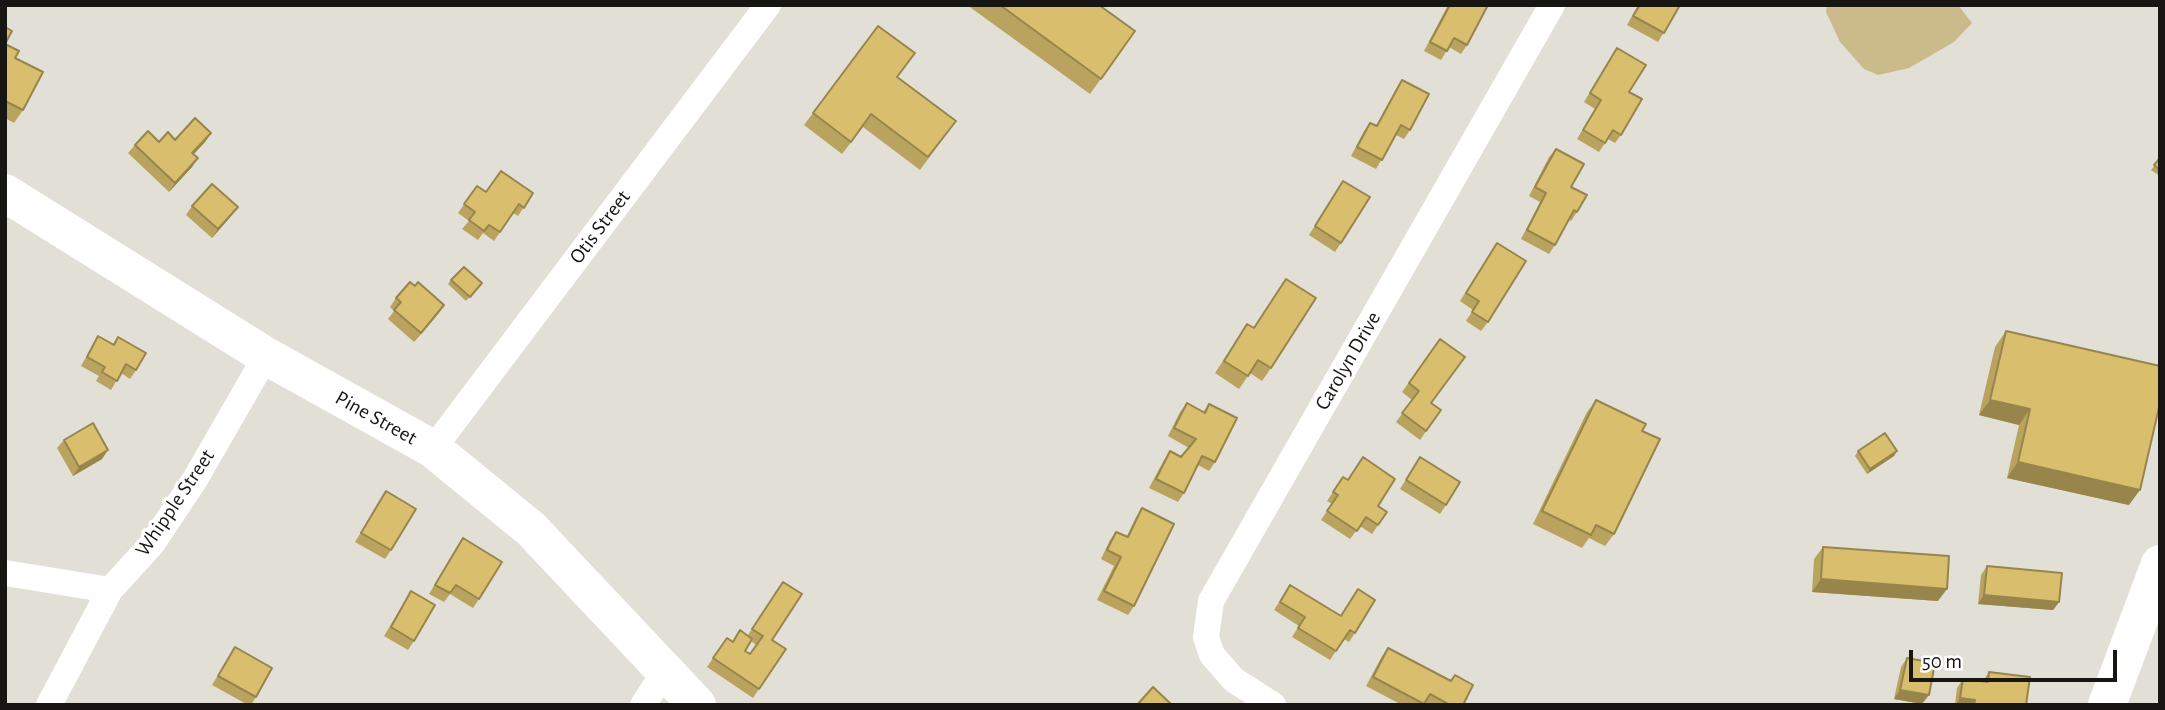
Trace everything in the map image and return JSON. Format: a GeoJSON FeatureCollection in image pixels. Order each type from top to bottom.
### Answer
{"type":"FeatureCollection","features":[{"type":"Feature","properties":{"kind":"street","name":"Otis Street"},"geometry":{"type":"LineString","coordinates":[[433,449],[768,5]]}},
{"type":"Feature","properties":{"kind":"street","name":"Carolyn Drive"},"geometry":{"type":"LineString","coordinates":[[1273,705],[1234,680],[1212,656],[1206,637],[1211,601],[1552,5]]}},
{"type":"Feature","properties":{"kind":"street","name":"Pine Street"},"geometry":{"type":"LineString","coordinates":[[5,193],[266,356],[433,449],[531,529],[697,705]]}},
{"type":"Feature","properties":{"kind":"street","name":"Whipple Street"},"geometry":{"type":"LineString","coordinates":[[49,705],[110,590],[152,544],[194,481],[266,356]]}},
{"type":"Feature","properties":{"kind":"street"},"geometry":{"type":"LineString","coordinates":[[5,573],[110,590]]}},
{"type":"Feature","properties":{"kind":"street"},"geometry":{"type":"LineString","coordinates":[[2107,705],[2157,579]]}},
{"type":"Feature","properties":{"kind":"street"},"geometry":{"type":"LineString","coordinates":[[643,705],[665,671]]}},
{"type":"Feature","properties":{"kind":"shaded area"},"geometry":{"type":"Polygon","coordinates":[[[1827,5],[1958,5],[1972,23],[1954,42],[1909,68],[1878,75],[1864,69],[1840,42],[1826,12],[1827,5]]]}},
{"type":"Feature","properties":{"kind":"building"},"geometry":{"type":"Polygon","coordinates":[[[1000,5],[1099,5],[1135,31],[1101,79],[1000,5]]]}},
{"type":"Feature","properties":{"kind":"building"},"geometry":{"type":"Polygon","coordinates":[[[1450,5],[1488,5],[1467,45],[1454,38],[1447,51],[1430,42],[1450,5]]]}},
{"type":"Feature","properties":{"kind":"building"},"geometry":{"type":"Polygon","coordinates":[[[1640,5],[1680,5],[1664,33],[1633,16],[1640,5]]]}},
{"type":"Feature","properties":{"kind":"building"},"geometry":{"type":"Polygon","coordinates":[[[878,26],[915,53],[897,77],[956,121],[928,157],[871,114],[851,142],[813,113],[878,26]]]}},
{"type":"Feature","properties":{"kind":"building"},"geometry":{"type":"Polygon","coordinates":[[[5,27],[12,31],[5,44],[5,27]]]}},
{"type":"Feature","properties":{"kind":"building"},"geometry":{"type":"Polygon","coordinates":[[[5,44],[19,51],[15,58],[43,72],[23,110],[5,101],[5,44]]]}},
{"type":"Feature","properties":{"kind":"building"},"geometry":{"type":"Polygon","coordinates":[[[1617,48],[1646,65],[1629,92],[1642,99],[1621,135],[1613,130],[1605,143],[1583,130],[1601,100],[1590,93],[1617,48]]]}},
{"type":"Feature","properties":{"kind":"building"},"geometry":{"type":"Polygon","coordinates":[[[1402,80],[1429,94],[1410,130],[1401,125],[1382,160],[1357,147],[1370,123],[1377,126],[1402,80]]]}},
{"type":"Feature","properties":{"kind":"building"},"geometry":{"type":"Polygon","coordinates":[[[195,118],[211,133],[192,153],[198,158],[175,183],[135,145],[148,131],[159,142],[168,132],[175,140],[195,118]]]}},
{"type":"Feature","properties":{"kind":"building"},"geometry":{"type":"Polygon","coordinates":[[[1556,149],[1584,164],[1571,187],[1587,195],[1577,212],[1574,210],[1555,245],[1527,230],[1546,193],[1535,187],[1556,149]]]}},
{"type":"Feature","properties":{"kind":"building"},"geometry":{"type":"Polygon","coordinates":[[[2160,158],[2160,170],[2154,165],[2160,158]]]}},
{"type":"Feature","properties":{"kind":"building"},"geometry":{"type":"Polygon","coordinates":[[[501,171],[533,193],[524,208],[519,204],[500,232],[489,225],[484,231],[469,220],[475,212],[464,204],[477,186],[486,192],[501,171]]]}},
{"type":"Feature","properties":{"kind":"building"},"geometry":{"type":"Polygon","coordinates":[[[1343,181],[1370,197],[1341,243],[1315,226],[1343,181]]]}},
{"type":"Feature","properties":{"kind":"building"},"geometry":{"type":"Polygon","coordinates":[[[212,184],[238,207],[218,229],[192,206],[212,184]]]}},
{"type":"Feature","properties":{"kind":"building"},"geometry":{"type":"Polygon","coordinates":[[[1497,243],[1526,261],[1488,322],[1472,312],[1479,301],[1466,293],[1497,243]]]}},
{"type":"Feature","properties":{"kind":"building"},"geometry":{"type":"Polygon","coordinates":[[[464,267],[482,283],[470,297],[451,280],[464,267]]]}},
{"type":"Feature","properties":{"kind":"building"},"geometry":{"type":"Polygon","coordinates":[[[1286,279],[1316,298],[1271,368],[1258,360],[1248,376],[1224,361],[1247,324],[1254,328],[1286,279]]]}},
{"type":"Feature","properties":{"kind":"building"},"geometry":{"type":"Polygon","coordinates":[[[410,282],[415,286],[418,282],[444,305],[421,333],[394,310],[401,302],[396,298],[410,282]]]}},
{"type":"Feature","properties":{"kind":"building"},"geometry":{"type":"Polygon","coordinates":[[[2006,331],[2160,366],[2160,403],[2140,490],[2018,462],[2030,409],[1990,400],[2006,331]]]}},
{"type":"Feature","properties":{"kind":"building"},"geometry":{"type":"Polygon","coordinates":[[[98,336],[114,345],[118,337],[146,353],[136,370],[126,364],[117,381],[102,372],[105,367],[87,357],[98,336]]]}},
{"type":"Feature","properties":{"kind":"building"},"geometry":{"type":"Polygon","coordinates":[[[1440,339],[1465,357],[1431,403],[1441,410],[1426,431],[1402,413],[1419,391],[1409,383],[1440,339]]]}},
{"type":"Feature","properties":{"kind":"building"},"geometry":{"type":"Polygon","coordinates":[[[1596,400],[1646,424],[1642,431],[1660,439],[1614,534],[1596,525],[1591,535],[1542,511],[1596,400]]]}},
{"type":"Feature","properties":{"kind":"building"},"geometry":{"type":"Polygon","coordinates":[[[1187,403],[1205,413],[1209,404],[1237,418],[1215,462],[1202,456],[1184,493],[1156,479],[1170,451],[1181,457],[1196,439],[1174,428],[1187,403]]]}},
{"type":"Feature","properties":{"kind":"building"},"geometry":{"type":"Polygon","coordinates":[[[93,423],[108,450],[79,467],[64,440],[93,423]]]}},
{"type":"Feature","properties":{"kind":"building"},"geometry":{"type":"Polygon","coordinates":[[[1885,433],[1897,451],[1870,469],[1858,451],[1885,433]]]}},
{"type":"Feature","properties":{"kind":"building"},"geometry":{"type":"Polygon","coordinates":[[[1363,457],[1395,479],[1378,506],[1387,512],[1378,525],[1366,517],[1357,531],[1327,511],[1338,495],[1333,492],[1343,477],[1348,480],[1363,457]]]}},
{"type":"Feature","properties":{"kind":"building"},"geometry":{"type":"Polygon","coordinates":[[[1420,457],[1460,482],[1446,505],[1406,480],[1420,457]]]}},
{"type":"Feature","properties":{"kind":"building"},"geometry":{"type":"Polygon","coordinates":[[[386,491],[416,509],[391,550],[361,533],[386,491]]]}},
{"type":"Feature","properties":{"kind":"building"},"geometry":{"type":"Polygon","coordinates":[[[1142,508],[1174,524],[1134,606],[1104,591],[1121,557],[1107,550],[1116,532],[1128,537],[1142,508]]]}},
{"type":"Feature","properties":{"kind":"building"},"geometry":{"type":"Polygon","coordinates":[[[463,538],[502,562],[479,599],[456,585],[450,593],[435,585],[463,538]]]}},
{"type":"Feature","properties":{"kind":"building"},"geometry":{"type":"Polygon","coordinates":[[[1823,547],[1949,556],[1947,589],[1821,579],[1823,547]]]}},
{"type":"Feature","properties":{"kind":"building"},"geometry":{"type":"Polygon","coordinates":[[[1987,566],[2062,573],[2059,602],[1984,595],[1987,566]]]}},
{"type":"Feature","properties":{"kind":"building"},"geometry":{"type":"Polygon","coordinates":[[[783,582],[802,594],[772,640],[786,649],[759,689],[713,658],[727,638],[733,642],[740,630],[752,639],[745,651],[750,654],[763,636],[752,629],[783,582]]]}},
{"type":"Feature","properties":{"kind":"building"},"geometry":{"type":"Polygon","coordinates":[[[1290,585],[1341,616],[1358,589],[1375,600],[1355,633],[1350,630],[1336,651],[1298,628],[1305,617],[1280,602],[1290,585]]]}},
{"type":"Feature","properties":{"kind":"building"},"geometry":{"type":"Polygon","coordinates":[[[411,591],[435,605],[414,641],[391,627],[411,591]]]}},
{"type":"Feature","properties":{"kind":"building"},"geometry":{"type":"Polygon","coordinates":[[[235,647],[272,668],[256,697],[218,676],[235,647]]]}},
{"type":"Feature","properties":{"kind":"building"},"geometry":{"type":"Polygon","coordinates":[[[1388,648],[1451,681],[1455,675],[1473,685],[1463,705],[1450,705],[1430,694],[1424,704],[1373,677],[1388,648]]]}},
{"type":"Feature","properties":{"kind":"building"},"geometry":{"type":"Polygon","coordinates":[[[1907,658],[1935,663],[1929,695],[1900,690],[1907,658]]]}},
{"type":"Feature","properties":{"kind":"building"},"geometry":{"type":"Polygon","coordinates":[[[1989,672],[2030,677],[2026,705],[1974,705],[1975,700],[1960,698],[1963,679],[1988,682],[1989,672]]]}},
{"type":"Feature","properties":{"kind":"building"},"geometry":{"type":"Polygon","coordinates":[[[1153,687],[1172,705],[1137,705],[1153,687]]]}}]}
